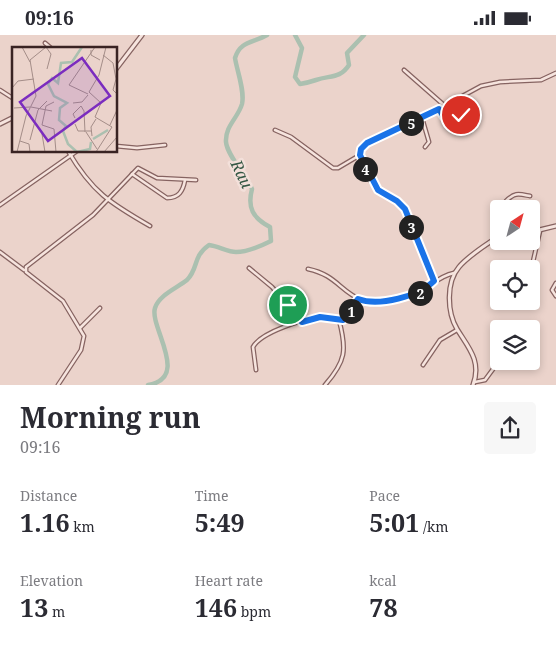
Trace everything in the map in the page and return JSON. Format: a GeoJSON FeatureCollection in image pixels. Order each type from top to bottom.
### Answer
{"type":"FeatureCollection","features":[{"type":"Feature","properties":{"kind":"street"},"geometry":{"type":"LineString","coordinates":[[118,66],[142,35]]}},
{"type":"Feature","properties":{"kind":"street"},"geometry":{"type":"LineString","coordinates":[[45,43],[50,47]]}},
{"type":"Feature","properties":{"kind":"street"},"geometry":{"type":"LineString","coordinates":[[404,71],[445,106]]}},
{"type":"Feature","properties":{"kind":"street"},"geometry":{"type":"LineString","coordinates":[[434,281],[405,209],[397,201],[378,190],[360,155],[361,149],[367,143],[422,118],[487,84],[537,81],[556,73]]}},
{"type":"Feature","properties":{"kind":"street"},"geometry":{"type":"LineString","coordinates":[[0,90],[12,98]]}},
{"type":"Feature","properties":{"kind":"street"},"geometry":{"type":"LineString","coordinates":[[454,122],[470,106]]}},
{"type":"Feature","properties":{"kind":"street"},"geometry":{"type":"LineString","coordinates":[[439,109],[444,117],[474,128]]}},
{"type":"Feature","properties":{"kind":"street"},"geometry":{"type":"LineString","coordinates":[[0,123],[12,118]]}},
{"type":"Feature","properties":{"kind":"street"},"geometry":{"type":"LineString","coordinates":[[422,118],[429,142],[425,147]]}},
{"type":"Feature","properties":{"kind":"street"},"geometry":{"type":"LineString","coordinates":[[276,129],[291,137],[333,168],[338,168],[360,155]]}},
{"type":"Feature","properties":{"kind":"street"},"geometry":{"type":"LineString","coordinates":[[118,146],[137,148],[165,145]]}},
{"type":"Feature","properties":{"kind":"street"},"geometry":{"type":"LineString","coordinates":[[0,205],[74,153]]}},
{"type":"Feature","properties":{"kind":"street"},"geometry":{"type":"LineString","coordinates":[[70,155],[92,186],[107,201],[150,227]]}},
{"type":"Feature","properties":{"kind":"street"},"geometry":{"type":"LineString","coordinates":[[24,270],[93,215],[139,168],[157,178],[196,180]]}},
{"type":"Feature","properties":{"kind":"street"},"geometry":{"type":"LineString","coordinates":[[132,174],[167,198],[180,194],[185,180]]}},
{"type":"Feature","properties":{"kind":"street"},"geometry":{"type":"LineString","coordinates":[[507,200],[515,194],[522,193],[530,196]]}},
{"type":"Feature","properties":{"kind":"street"},"geometry":{"type":"LineString","coordinates":[[540,231],[556,226]]}},
{"type":"Feature","properties":{"kind":"street"},"geometry":{"type":"LineString","coordinates":[[490,243],[466,260],[454,273],[451,282],[450,301],[453,321],[474,354],[474,383],[485,380],[493,370]]}},
{"type":"Feature","properties":{"kind":"street"},"geometry":{"type":"LineString","coordinates":[[0,251],[60,298],[84,336],[83,344],[58,385]]}},
{"type":"Feature","properties":{"kind":"street"},"geometry":{"type":"LineString","coordinates":[[249,268],[272,287],[302,322]]}},
{"type":"Feature","properties":{"kind":"street"},"geometry":{"type":"LineString","coordinates":[[308,269],[331,277],[358,299],[373,302],[413,295],[434,281],[454,273]]}},
{"type":"Feature","properties":{"kind":"street"},"geometry":{"type":"LineString","coordinates":[[556,283],[552,290],[556,296]]}},
{"type":"Feature","properties":{"kind":"street"},"geometry":{"type":"LineString","coordinates":[[256,370],[254,347],[258,340],[270,333],[320,317],[339,320],[346,318],[358,299]]}},
{"type":"Feature","properties":{"kind":"street"},"geometry":{"type":"LineString","coordinates":[[80,328],[100,308]]}},
{"type":"Feature","properties":{"kind":"street"},"geometry":{"type":"LineString","coordinates":[[325,385],[338,369],[344,355],[339,320]]}},
{"type":"Feature","properties":{"kind":"street"},"geometry":{"type":"LineString","coordinates":[[423,365],[440,340],[457,329]]}},
{"type":"Feature","properties":{"kind":"waterway","name":"Rau"},"geometry":{"type":"LineString","coordinates":[[148,385],[160,380],[166,373],[168,363],[155,316],[155,308],[160,299],[191,276],[200,254],[209,245],[233,252],[241,252],[271,241],[270,227],[259,220],[253,212],[250,202],[252,189],[230,153],[226,142],[226,136],[243,99],[235,58],[237,52],[244,45],[267,35]]}},
{"type":"Feature","properties":{"kind":"waterway","name":"Rau"},"geometry":{"type":"LineString","coordinates":[[295,35],[302,48],[295,77],[300,84],[342,73],[349,65],[347,53],[364,35]]}},
{"type":"Feature","properties":{"kind":"route"},"geometry":{"type":"LineString","coordinates":[[288,305],[302,322],[320,317],[343,320],[358,299],[373,302],[413,295],[419,293],[434,281],[415,240],[405,209],[393,198],[378,190],[360,155],[361,149],[367,143],[439,109],[446,119],[454,122],[461,115]]}}]}
